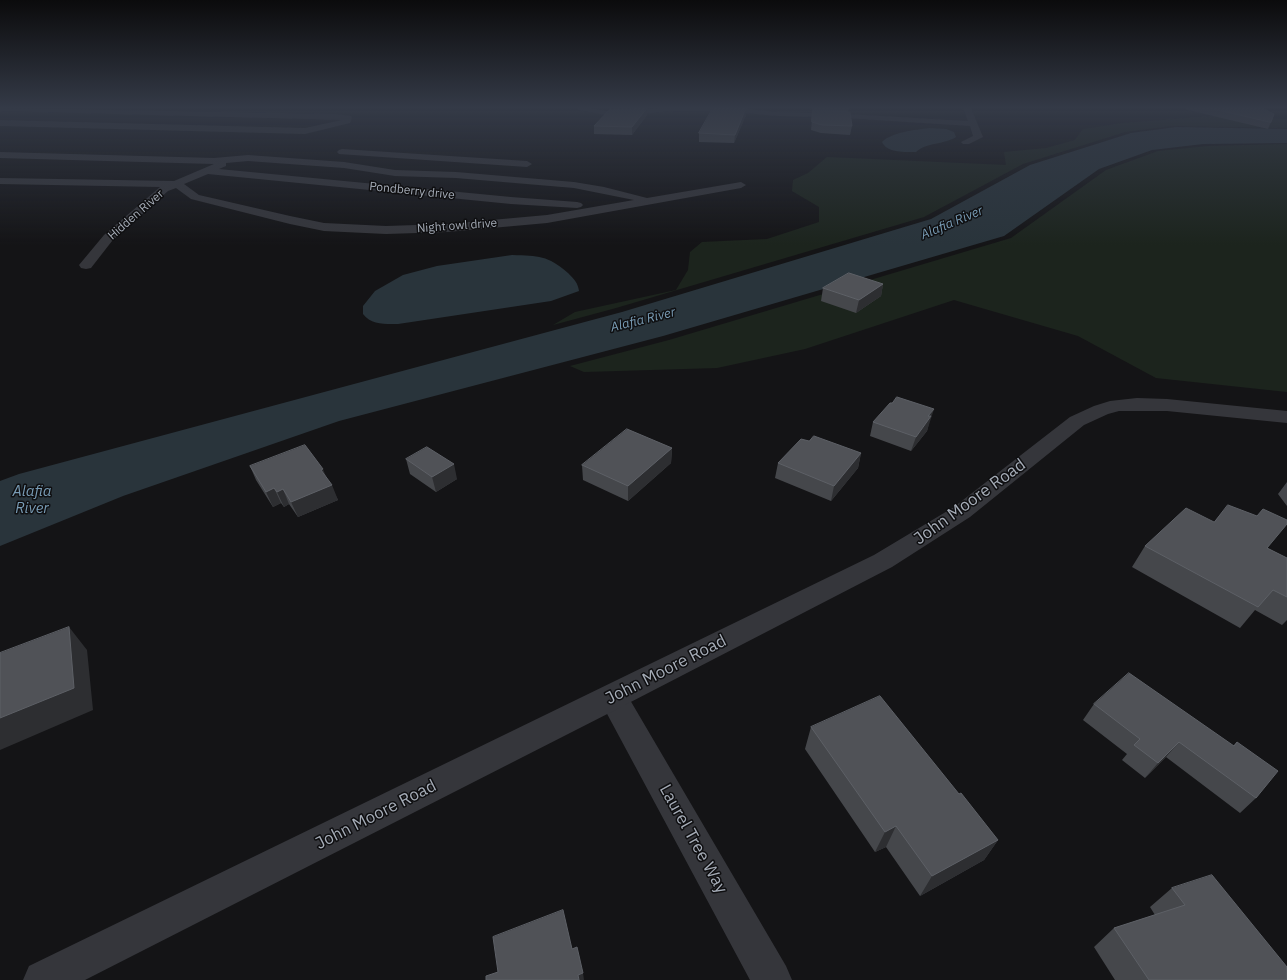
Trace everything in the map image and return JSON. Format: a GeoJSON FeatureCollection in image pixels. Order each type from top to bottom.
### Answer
{"type":"FeatureCollection","features":[{"type":"Feature","properties":{"kind":"street","name":"Hidden River"},"geometry":{"type":"LineString","coordinates":[[86,265],[108,238],[164,190],[246,154]]}},
{"type":"Feature","properties":{"kind":"street"},"geometry":{"type":"LineString","coordinates":[[363,154],[527,164]]}},
{"type":"Feature","properties":{"kind":"street"},"geometry":{"type":"LineString","coordinates":[[0,155],[214,161],[248,158],[344,165],[395,173],[456,175],[574,185],[604,190],[648,201]]}},
{"type":"Feature","properties":{"kind":"street","name":"Pondberry drive"},"geometry":{"type":"LineString","coordinates":[[206,171],[311,180],[514,201],[619,206]]}},
{"type":"Feature","properties":{"kind":"street"},"geometry":{"type":"LineString","coordinates":[[0,181],[177,184]]}},
{"type":"Feature","properties":{"kind":"street","name":"Night owl drive"},"geometry":{"type":"LineString","coordinates":[[177,184],[195,197],[290,220],[324,227],[378,230],[447,228],[547,219],[742,185]]}},
{"type":"Feature","properties":{"kind":"street","name":"John Moore Road"},"geometry":{"type":"LineString","coordinates":[[43,980],[883,561],[915,542],[978,500],[1078,421],[1101,410],[1117,406],[1136,404],[1167,405],[1287,417]]}},
{"type":"Feature","properties":{"kind":"street","name":"Laurel Tree Way"},"geometry":{"type":"LineString","coordinates":[[613,697],[772,980]]}},
{"type":"Feature","properties":{"kind":"shaded area"},"geometry":{"type":"Polygon","coordinates":[[[1004,154],[1056,154],[1023,164],[924,217],[616,308],[553,325],[575,312],[676,290],[688,270],[690,252],[702,242],[767,239],[819,222],[819,207],[792,191],[793,180],[808,173],[827,157],[1006,165],[1004,154]]]}},
{"type":"Feature","properties":{"kind":"shaded area"},"geometry":{"type":"Polygon","coordinates":[[[1151,154],[1287,154],[1287,392],[1156,378],[1078,336],[954,300],[805,349],[717,368],[584,372],[570,366],[669,340],[1011,238],[1106,170],[1151,154]]]}},
{"type":"Feature","properties":{"kind":"water","name":"Alafia River"},"geometry":{"type":"Polygon","coordinates":[[[1066,154],[1142,154],[1099,169],[1004,236],[663,336],[339,421],[123,496],[0,546],[0,481],[19,474],[622,312],[931,219],[1030,165],[1066,154]]]}},
{"type":"Feature","properties":{"kind":"water"},"geometry":{"type":"Polygon","coordinates":[[[512,255],[536,256],[554,263],[572,277],[577,283],[579,291],[551,301],[398,324],[383,324],[374,322],[366,318],[363,314],[363,306],[375,291],[403,275],[437,266],[512,255]]]}},
{"type":"Feature","properties":{"kind":"building"},"geometry":{"type":"Polygon","coordinates":[[[849,273],[883,284],[859,300],[823,288],[849,273]]]}},
{"type":"Feature","properties":{"kind":"building"},"geometry":{"type":"Polygon","coordinates":[[[897,397],[934,409],[928,416],[931,416],[916,437],[873,422],[897,397]]]}},
{"type":"Feature","properties":{"kind":"building"},"geometry":{"type":"Polygon","coordinates":[[[627,429],[672,448],[628,486],[582,465],[627,429]]]}},
{"type":"Feature","properties":{"kind":"building"},"geometry":{"type":"Polygon","coordinates":[[[814,436],[861,453],[834,486],[778,463],[801,439],[809,441],[814,436]]]}},
{"type":"Feature","properties":{"kind":"building"},"geometry":{"type":"Polygon","coordinates":[[[305,445],[323,469],[321,470],[332,485],[291,502],[283,489],[277,492],[274,488],[266,492],[250,466],[305,445]]]}},
{"type":"Feature","properties":{"kind":"building"},"geometry":{"type":"Polygon","coordinates":[[[427,447],[454,464],[432,477],[406,459],[427,447]]]}},
{"type":"Feature","properties":{"kind":"building"},"geometry":{"type":"Polygon","coordinates":[[[1228,505],[1257,516],[1263,509],[1287,520],[1287,524],[1267,548],[1287,558],[1287,597],[1273,590],[1258,607],[1145,546],[1186,508],[1214,522],[1228,505]]]}},
{"type":"Feature","properties":{"kind":"building"},"geometry":{"type":"Polygon","coordinates":[[[69,627],[74,688],[0,718],[0,653],[69,627]]]}},
{"type":"Feature","properties":{"kind":"building"},"geometry":{"type":"Polygon","coordinates":[[[1129,673],[1234,746],[1237,742],[1278,771],[1256,798],[1179,742],[1158,763],[1134,745],[1140,739],[1094,704],[1129,673]]]}},
{"type":"Feature","properties":{"kind":"building"},"geometry":{"type":"Polygon","coordinates":[[[880,696],[998,840],[932,876],[896,826],[885,832],[811,727],[880,696]]]}},
{"type":"Feature","properties":{"kind":"building"},"geometry":{"type":"Polygon","coordinates":[[[1212,875],[1287,967],[1287,980],[1149,980],[1114,928],[1185,905],[1172,888],[1212,875]]]}},
{"type":"Feature","properties":{"kind":"building"},"geometry":{"type":"Polygon","coordinates":[[[563,910],[572,949],[577,947],[583,973],[578,975],[579,980],[486,980],[486,976],[498,972],[493,937],[563,910]]]}}]}
